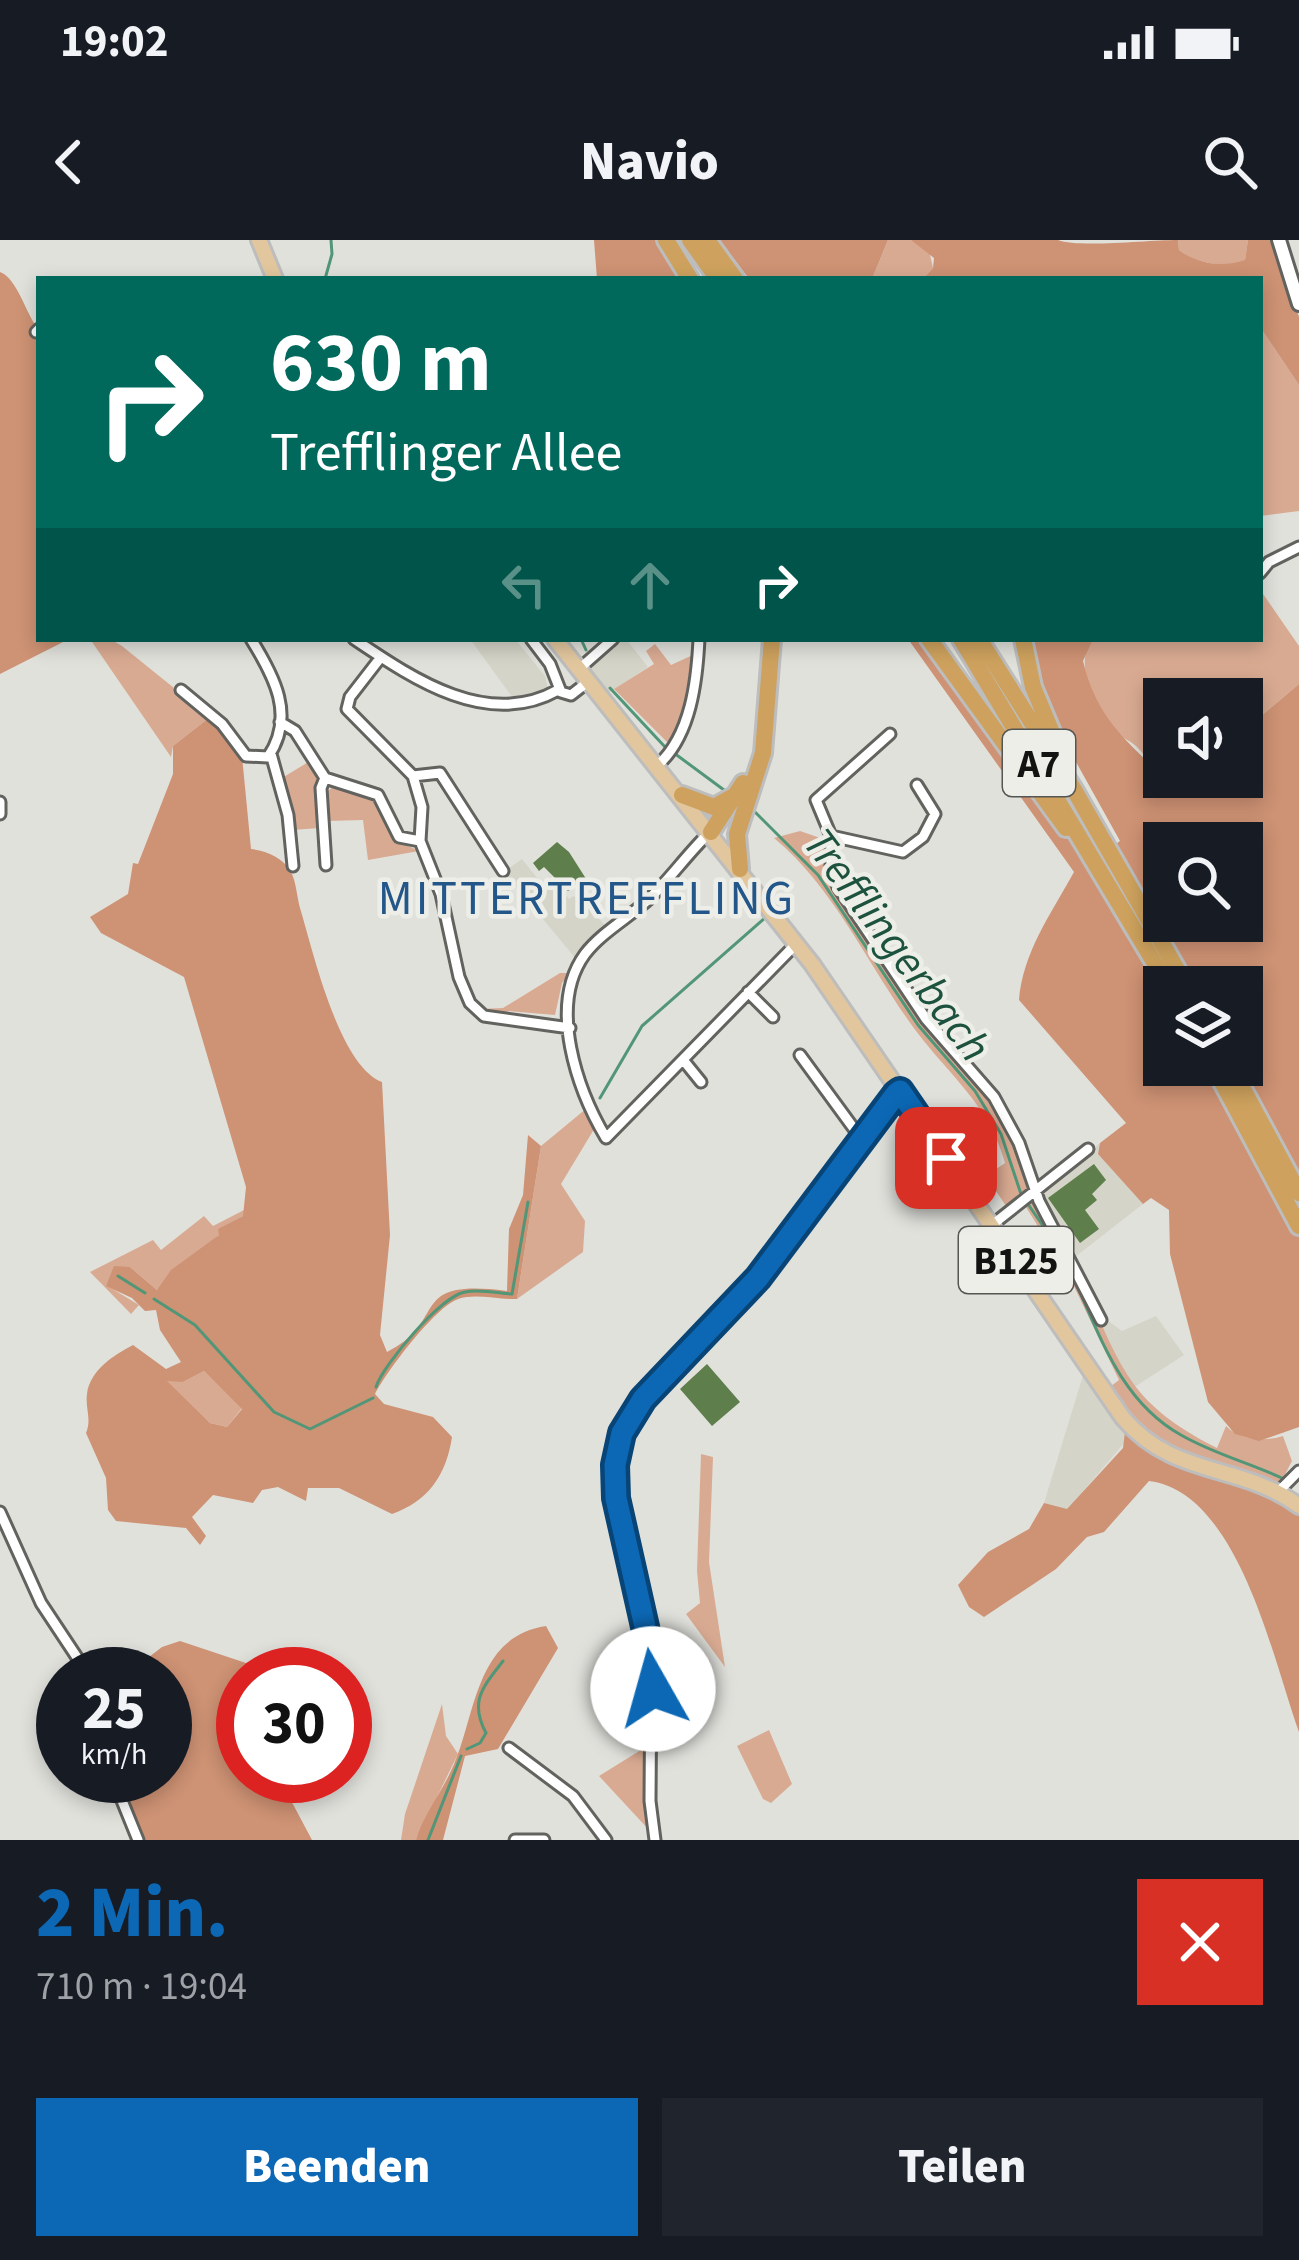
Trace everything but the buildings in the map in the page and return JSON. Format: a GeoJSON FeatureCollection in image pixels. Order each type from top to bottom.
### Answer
{"type":"FeatureCollection","features":[{"type":"Feature","properties":{"kind":"highway"},"geometry":{"type":"LineString","coordinates":[[666,240],[688,276]]}},
{"type":"Feature","properties":{"kind":"highway"},"geometry":{"type":"LineString","coordinates":[[690,240],[716,276]]}},
{"type":"Feature","properties":{"kind":"highway"},"geometry":{"type":"LineString","coordinates":[[707,240],[733,276]]}},
{"type":"Feature","properties":{"kind":"highway"},"geometry":{"type":"LineString","coordinates":[[711,832],[743,782],[754,737],[762,642]]}},
{"type":"Feature","properties":{"kind":"highway"},"geometry":{"type":"LineString","coordinates":[[740,868],[737,834],[763,753],[772,642]]}},
{"type":"Feature","properties":{"kind":"highway"},"geometry":{"type":"LineString","coordinates":[[771,661],[781,642]]}},
{"type":"Feature","properties":{"kind":"highway"},"geometry":{"type":"LineString","coordinates":[[931,642],[1113,889]]}},
{"type":"Feature","properties":{"kind":"highway","name":"A7"},"geometry":{"type":"LineString","coordinates":[[963,642],[1157,966]]}},
{"type":"Feature","properties":{"kind":"highway","name":"A7"},"geometry":{"type":"LineString","coordinates":[[982,642],[1175,966]]}},
{"type":"Feature","properties":{"kind":"highway"},"geometry":{"type":"LineString","coordinates":[[1024,642],[1033,687],[1073,788]]}},
{"type":"Feature","properties":{"kind":"highway"},"geometry":{"type":"LineString","coordinates":[[682,795],[699,805],[720,806],[743,782]]}},
{"type":"Feature","properties":{"kind":"highway"},"geometry":{"type":"LineString","coordinates":[[711,832],[724,829],[743,811]]}},
{"type":"Feature","properties":{"kind":"highway"},"geometry":{"type":"LineString","coordinates":[[1224,1086],[1299,1226]]}},
{"type":"Feature","properties":{"kind":"highway"},"geometry":{"type":"LineString","coordinates":[[1241,1086],[1299,1193]]}},
{"type":"Feature","properties":{"kind":"main road"},"geometry":{"type":"LineString","coordinates":[[259,240],[274,276]]}},
{"type":"Feature","properties":{"kind":"main road","name":"B125"},"geometry":{"type":"LineString","coordinates":[[557,642],[590,682],[666,756],[682,795],[796,943],[1132,1429],[1185,1464],[1282,1486],[1299,1506]]}},
{"type":"Feature","properties":{"kind":"street"},"geometry":{"type":"LineString","coordinates":[[1279,240],[1299,304]]}},
{"type":"Feature","properties":{"kind":"street"},"geometry":{"type":"LineString","coordinates":[[1263,569],[1299,547]]}},
{"type":"Feature","properties":{"kind":"street"},"geometry":{"type":"LineString","coordinates":[[253,642],[280,692],[280,722],[271,754],[288,815],[292,866]]}},
{"type":"Feature","properties":{"kind":"street"},"geometry":{"type":"LineString","coordinates":[[358,642],[432,688],[466,700],[534,700],[558,690],[571,694],[590,682]]}},
{"type":"Feature","properties":{"kind":"street"},"geometry":{"type":"LineString","coordinates":[[533,642],[550,664],[558,690]]}},
{"type":"Feature","properties":{"kind":"street"},"geometry":{"type":"LineString","coordinates":[[579,668],[609,642]]}},
{"type":"Feature","properties":{"kind":"street"},"geometry":{"type":"LineString","coordinates":[[666,756],[694,688],[699,642]]}},
{"type":"Feature","properties":{"kind":"street"},"geometry":{"type":"LineString","coordinates":[[381,657],[350,697],[347,709],[413,776],[422,807],[420,842],[441,894],[464,991],[480,1014],[570,1028]]}},
{"type":"Feature","properties":{"kind":"street"},"geometry":{"type":"LineString","coordinates":[[181,690],[222,724],[245,757],[264,760],[271,754]]}},
{"type":"Feature","properties":{"kind":"street"},"geometry":{"type":"LineString","coordinates":[[280,722],[296,731],[326,778],[378,795],[399,838],[420,842]]}},
{"type":"Feature","properties":{"kind":"street"},"geometry":{"type":"LineString","coordinates":[[890,734],[816,800],[830,836],[831,867],[838,887],[926,1019],[994,1097],[1012,1128],[1028,1196],[1101,1320]]}},
{"type":"Feature","properties":{"kind":"street"},"geometry":{"type":"LineString","coordinates":[[413,776],[440,773],[503,871]]}},
{"type":"Feature","properties":{"kind":"street"},"geometry":{"type":"LineString","coordinates":[[326,778],[321,788],[326,865]]}},
{"type":"Feature","properties":{"kind":"street"},"geometry":{"type":"LineString","coordinates":[[830,836],[908,850],[929,829],[934,814],[917,784]]}},
{"type":"Feature","properties":{"kind":"street"},"geometry":{"type":"LineString","coordinates":[[0,802],[0,814]]}},
{"type":"Feature","properties":{"kind":"street"},"geometry":{"type":"LineString","coordinates":[[711,832],[658,890],[585,955],[574,982],[570,1028],[584,1096],[606,1138],[796,943]]}},
{"type":"Feature","properties":{"kind":"street"},"geometry":{"type":"LineString","coordinates":[[748,992],[773,1017]]}},
{"type":"Feature","properties":{"kind":"street"},"geometry":{"type":"LineString","coordinates":[[800,1055],[860,1137]]}},
{"type":"Feature","properties":{"kind":"street"},"geometry":{"type":"LineString","coordinates":[[684,1061],[701,1082]]}},
{"type":"Feature","properties":{"kind":"street"},"geometry":{"type":"LineString","coordinates":[[656,1840],[650,1802],[651,1665],[616,1498],[616,1449],[643,1399],[758,1278],[898,1092]]}},
{"type":"Feature","properties":{"kind":"street"},"geometry":{"type":"LineString","coordinates":[[992,1225],[1088,1149]]}},
{"type":"Feature","properties":{"kind":"street"},"geometry":{"type":"LineString","coordinates":[[1282,1486],[1299,1471]]}},
{"type":"Feature","properties":{"kind":"street"},"geometry":{"type":"LineString","coordinates":[[0,1512],[41,1603],[70,1647]]}},
{"type":"Feature","properties":{"kind":"street"},"geometry":{"type":"LineString","coordinates":[[509,1748],[573,1796],[606,1840]]}},
{"type":"Feature","properties":{"kind":"street"},"geometry":{"type":"LineString","coordinates":[[123,1803],[138,1840]]}},
{"type":"Feature","properties":{"kind":"street"},"geometry":{"type":"LineString","coordinates":[[515,1840],[544,1840]]}},
{"type":"Feature","properties":{"kind":"shaded area"},"geometry":{"type":"Polygon","coordinates":[[[594,240],[660,240],[683,276],[597,276],[594,240]]]}},
{"type":"Feature","properties":{"kind":"shaded area"},"geometry":{"type":"Polygon","coordinates":[[[720,240],[888,240],[873,276],[747,276],[720,240]]]}},
{"type":"Feature","properties":{"kind":"shaded area"},"geometry":{"type":"Polygon","coordinates":[[[888,240],[911,240],[929,250],[933,268],[926,276],[873,276],[888,240]]]}},
{"type":"Feature","properties":{"kind":"shaded area"},"geometry":{"type":"Polygon","coordinates":[[[911,240],[1097,244],[1178,240],[1179,250],[1186,255],[1220,264],[1245,260],[1248,240],[1275,240],[1299,317],[1299,385],[1263,331],[1263,276],[926,276],[934,258],[911,240]]]}},
{"type":"Feature","properties":{"kind":"shaded area"},"geometry":{"type":"Polygon","coordinates":[[[1178,240],[1248,240],[1245,261],[1203,261],[1179,250],[1178,240]]]}},
{"type":"Feature","properties":{"kind":"shaded area"},"geometry":{"type":"Polygon","coordinates":[[[0,272],[12,282],[36,325],[36,642],[63,642],[0,674],[0,272]]]}},
{"type":"Feature","properties":{"kind":"shaded area"},"geometry":{"type":"Polygon","coordinates":[[[1263,331],[1299,385],[1299,511],[1263,516],[1263,331]]]}},
{"type":"Feature","properties":{"kind":"shaded area"},"geometry":{"type":"Polygon","coordinates":[[[1263,594],[1299,646],[1299,684],[1263,714],[1263,678],[1143,678],[1143,754],[1114,731],[1098,710],[1085,660],[1091,642],[1263,642],[1263,594]]]}},
{"type":"Feature","properties":{"kind":"shaded area"},"geometry":{"type":"Polygon","coordinates":[[[92,642],[122,646],[210,717],[173,746],[171,757],[92,642]]]}},
{"type":"Feature","properties":{"kind":"shaded area"},"geometry":{"type":"Polygon","coordinates":[[[472,642],[517,642],[545,676],[548,689],[513,698],[472,642]]]}},
{"type":"Feature","properties":{"kind":"shaded area"},"geometry":{"type":"Polygon","coordinates":[[[614,642],[628,642],[648,667],[607,694],[587,669],[614,642]]]}},
{"type":"Feature","properties":{"kind":"shaded area"},"geometry":{"type":"Polygon","coordinates":[[[910,642],[926,642],[1086,864],[1120,841],[1046,708],[1028,642],[1092,642],[1083,661],[1089,681],[1104,713],[1143,758],[1143,798],[1263,798],[1263,714],[1299,684],[1299,1427],[1259,1441],[1235,1434],[1208,1402],[1170,1254],[1169,1210],[1151,1198],[1143,1204],[1098,1154],[1100,1143],[1126,1123],[1019,1000],[1032,949],[1074,872],[910,642]]]}},
{"type":"Feature","properties":{"kind":"shaded area"},"geometry":{"type":"Polygon","coordinates":[[[655,644],[671,665],[695,654],[693,682],[671,746],[614,689],[654,664],[646,651],[655,644]]]}},
{"type":"Feature","properties":{"kind":"shaded area"},"geometry":{"type":"Polygon","coordinates":[[[210,717],[242,756],[251,849],[274,856],[291,872],[320,978],[341,1031],[367,1072],[382,1082],[390,1235],[380,1335],[387,1352],[418,1328],[441,1296],[475,1289],[507,1291],[509,1229],[523,1195],[528,1135],[541,1146],[517,1299],[472,1297],[448,1304],[412,1341],[375,1394],[384,1404],[433,1417],[452,1437],[433,1485],[416,1502],[392,1514],[339,1488],[308,1488],[306,1501],[278,1487],[262,1490],[253,1503],[213,1495],[192,1517],[206,1536],[200,1545],[186,1528],[116,1521],[108,1510],[106,1478],[86,1433],[89,1385],[111,1359],[133,1345],[166,1369],[181,1362],[160,1330],[156,1310],[145,1311],[132,1298],[106,1286],[114,1266],[130,1267],[157,1290],[171,1270],[219,1235],[218,1229],[243,1216],[246,1187],[184,977],[101,933],[90,917],[128,894],[133,863],[138,864],[173,774],[173,746],[210,717]],[[204,1371],[183,1382],[167,1381],[210,1423],[227,1427],[242,1409],[204,1371]]]}},
{"type":"Feature","properties":{"kind":"shaded area"},"geometry":{"type":"Polygon","coordinates":[[[310,761],[317,774],[320,828],[292,830],[282,778],[310,761]]]}},
{"type":"Feature","properties":{"kind":"shaded area"},"geometry":{"type":"Polygon","coordinates":[[[333,787],[376,798],[398,841],[419,851],[368,860],[363,820],[327,821],[325,793],[333,787]]]}},
{"type":"Feature","properties":{"kind":"shaded area"},"geometry":{"type":"Polygon","coordinates":[[[800,831],[826,840],[828,865],[894,974],[1015,1139],[1031,1191],[1008,1209],[986,1176],[1005,1163],[982,1112],[904,1015],[817,883],[774,838],[800,831]]]}},
{"type":"Feature","properties":{"kind":"shaded area"},"geometry":{"type":"Polygon","coordinates":[[[522,859],[541,883],[550,876],[569,899],[574,896],[586,911],[590,908],[606,927],[576,959],[504,872],[522,859]]]}},
{"type":"Feature","properties":{"kind":"shaded area"},"geometry":{"type":"Polygon","coordinates":[[[560,973],[570,973],[562,983],[555,1015],[508,1011],[505,1015],[480,1009],[503,1008],[560,973]]]}},
{"type":"Feature","properties":{"kind":"shaded area"},"geometry":{"type":"Polygon","coordinates":[[[587,1108],[596,1126],[561,1184],[585,1221],[583,1252],[517,1299],[541,1146],[587,1108]]]}},
{"type":"Feature","properties":{"kind":"shaded area"},"geometry":{"type":"Polygon","coordinates":[[[1100,1143],[1098,1154],[1143,1204],[1075,1257],[1040,1191],[1100,1143]]]}},
{"type":"Feature","properties":{"kind":"shaded area"},"geometry":{"type":"Polygon","coordinates":[[[1030,1200],[1079,1277],[1129,1378],[1144,1396],[1217,1448],[1226,1426],[1253,1438],[1283,1436],[1292,1461],[1280,1484],[1194,1462],[1134,1423],[1107,1389],[1119,1380],[1068,1274],[1024,1204],[1030,1200]]]}},
{"type":"Feature","properties":{"kind":"shaded area"},"geometry":{"type":"Polygon","coordinates":[[[246,1209],[157,1290],[130,1267],[106,1285],[139,1305],[131,1314],[90,1272],[153,1240],[161,1250],[204,1216],[213,1226],[246,1209]]]}},
{"type":"Feature","properties":{"kind":"shaded area"},"geometry":{"type":"Polygon","coordinates":[[[1156,1316],[1184,1355],[1133,1388],[1098,1321],[1104,1318],[1122,1331],[1156,1316]]]}},
{"type":"Feature","properties":{"kind":"shaded area"},"geometry":{"type":"Polygon","coordinates":[[[204,1371],[242,1408],[227,1427],[210,1423],[167,1382],[168,1378],[183,1382],[204,1371]]]}},
{"type":"Feature","properties":{"kind":"shaded area"},"geometry":{"type":"Polygon","coordinates":[[[1084,1372],[1125,1432],[1125,1442],[1067,1510],[1044,1503],[1084,1372]]]}},
{"type":"Feature","properties":{"kind":"shaded area"},"geometry":{"type":"Polygon","coordinates":[[[1125,1432],[1169,1460],[1256,1490],[1299,1514],[1299,1732],[1248,1584],[1207,1515],[1180,1492],[1149,1481],[1104,1532],[1087,1537],[1056,1569],[984,1617],[969,1607],[958,1585],[988,1552],[1029,1529],[1044,1503],[1067,1509],[1123,1448],[1125,1432]]]}},
{"type":"Feature","properties":{"kind":"shaded area"},"geometry":{"type":"Polygon","coordinates":[[[701,1454],[713,1457],[709,1562],[725,1667],[686,1614],[700,1603],[701,1454]]]}},
{"type":"Feature","properties":{"kind":"shaded area"},"geometry":{"type":"Polygon","coordinates":[[[647,1620],[691,1674],[656,1697],[647,1620]]]}},
{"type":"Feature","properties":{"kind":"shaded area"},"geometry":{"type":"Polygon","coordinates":[[[546,1626],[558,1648],[498,1749],[465,1756],[443,1840],[416,1840],[459,1752],[490,1664],[503,1646],[522,1633],[546,1626]]]}},
{"type":"Feature","properties":{"kind":"shaded area"},"geometry":{"type":"Polygon","coordinates":[[[180,1641],[216,1653],[216,1803],[292,1803],[312,1840],[141,1840],[126,1803],[192,1803],[192,1647],[162,1647],[180,1641]]]}},
{"type":"Feature","properties":{"kind":"shaded area"},"geometry":{"type":"Polygon","coordinates":[[[442,1704],[446,1736],[458,1754],[416,1840],[401,1840],[405,1814],[442,1704]]]}},
{"type":"Feature","properties":{"kind":"shaded area"},"geometry":{"type":"Polygon","coordinates":[[[769,1730],[792,1784],[771,1803],[763,1799],[737,1746],[769,1730]]]}},
{"type":"Feature","properties":{"kind":"shaded area"},"geometry":{"type":"Polygon","coordinates":[[[649,1745],[650,1831],[599,1776],[649,1745]]]}},
{"type":"Feature","properties":{"kind":"waterway","name":"Trefflingerbach"},"geometry":{"type":"LineString","coordinates":[[326,276],[331,240]]}},
{"type":"Feature","properties":{"kind":"waterway","name":"Trefflingerbach"},"geometry":{"type":"LineString","coordinates":[[582,642],[586,650]]}},
{"type":"Feature","properties":{"kind":"waterway","name":"Trefflingerbach"},"geometry":{"type":"LineString","coordinates":[[610,688],[666,748]]}},
{"type":"Feature","properties":{"kind":"waterway","name":"Trefflingerbach"},"geometry":{"type":"LineString","coordinates":[[674,753],[724,790]]}},
{"type":"Feature","properties":{"kind":"waterway","name":"Trefflingerbach"},"geometry":{"type":"LineString","coordinates":[[754,811],[818,875],[918,1025],[975,1091],[1001,1134],[1021,1194],[1061,1252]]}},
{"type":"Feature","properties":{"kind":"waterway"},"geometry":{"type":"LineString","coordinates":[[600,1098],[642,1026],[767,916]]}},
{"type":"Feature","properties":{"kind":"waterway"},"geometry":{"type":"LineString","coordinates":[[376,1387],[414,1333],[455,1296],[476,1291],[512,1294],[528,1202]]}},
{"type":"Feature","properties":{"kind":"waterway","name":"Trefflingerbach"},"geometry":{"type":"LineString","coordinates":[[1065,1260],[1110,1358],[1140,1401],[1181,1435],[1284,1479]]}},
{"type":"Feature","properties":{"kind":"waterway"},"geometry":{"type":"LineString","coordinates":[[118,1276],[145,1293]]}},
{"type":"Feature","properties":{"kind":"waterway"},"geometry":{"type":"LineString","coordinates":[[154,1299],[195,1325],[274,1412],[310,1429],[373,1398]]}},
{"type":"Feature","properties":{"kind":"waterway"},"geometry":{"type":"LineString","coordinates":[[467,1749],[480,1743],[486,1733],[479,1703],[503,1661]]}},
{"type":"Feature","properties":{"kind":"waterway"},"geometry":{"type":"LineString","coordinates":[[428,1840],[461,1756]]}},
{"type":"Feature","properties":{"kind":"district","name":"MITTERTREFFLING"},"geometry":{"type":"Point","coordinates":[587,897]}},
{"type":"Feature","properties":{"kind":"route"},"geometry":{"type":"LineString","coordinates":[[653,1689],[648,1640],[616,1498],[616,1449],[632,1414],[758,1278],[882,1107],[900,1091],[946,1158]]}}]}
